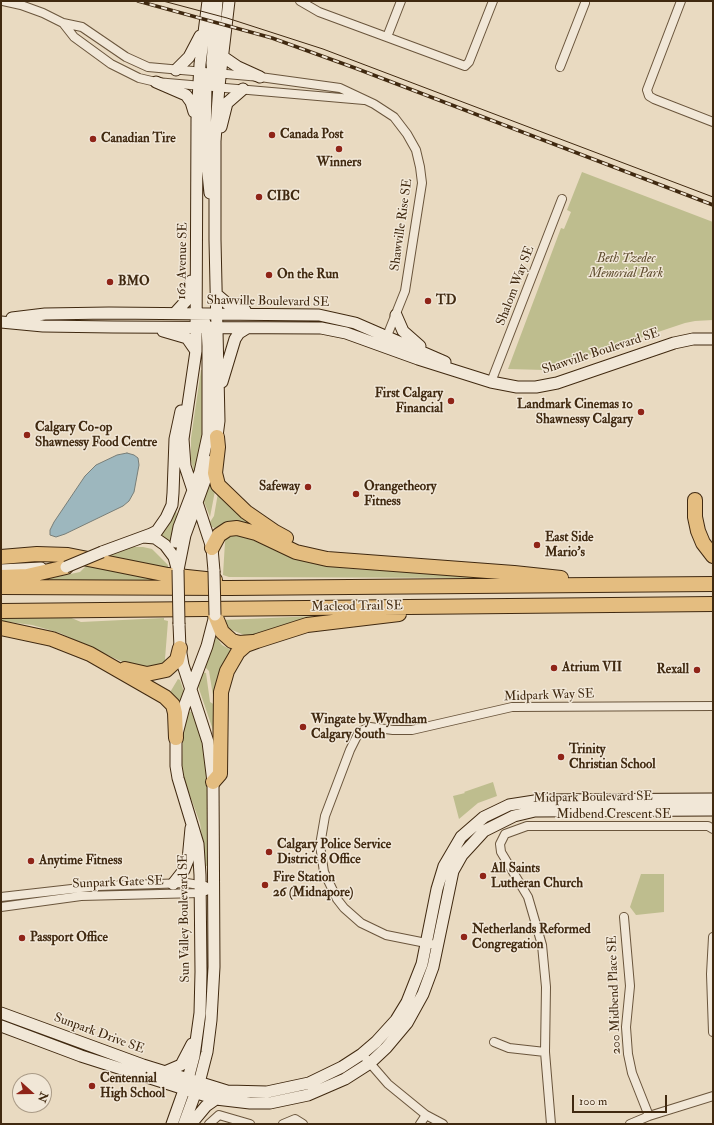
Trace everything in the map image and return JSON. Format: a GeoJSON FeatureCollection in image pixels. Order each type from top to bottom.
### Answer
{"type":"FeatureCollection","features":[{"type":"Feature","properties":{"kind":"highway"},"geometry":{"type":"LineString","coordinates":[[217,437],[218,447],[215,474],[218,485],[246,512],[275,532],[293,542],[328,553],[367,561]]}},
{"type":"Feature","properties":{"kind":"highway"},"geometry":{"type":"LineString","coordinates":[[695,500],[695,517],[698,531],[702,543],[713,556]]}},
{"type":"Feature","properties":{"kind":"highway"},"geometry":{"type":"LineString","coordinates":[[212,548],[219,534],[228,529],[237,528],[246,529],[296,552],[311,556],[345,561],[367,561],[514,573],[622,585]]}},
{"type":"Feature","properties":{"kind":"highway"},"geometry":{"type":"LineString","coordinates":[[1,557],[37,554],[68,556],[168,575],[309,588]]}},
{"type":"Feature","properties":{"kind":"highway"},"geometry":{"type":"LineString","coordinates":[[1,577],[27,576],[66,567]]}},
{"type":"Feature","properties":{"kind":"highway","name":"Macleod Trail SE"},"geometry":{"type":"LineString","coordinates":[[1,587],[309,588],[713,584]]}},
{"type":"Feature","properties":{"kind":"highway","name":"Macleod Trail SE"},"geometry":{"type":"LineString","coordinates":[[1,611],[713,604]]}},
{"type":"Feature","properties":{"kind":"highway"},"geometry":{"type":"LineString","coordinates":[[213,782],[220,774],[219,704],[223,682],[232,660],[246,645],[292,629],[320,622],[493,605]]}},
{"type":"Feature","properties":{"kind":"highway"},"geometry":{"type":"LineString","coordinates":[[215,615],[222,632],[232,641],[246,643],[257,641]]}},
{"type":"Feature","properties":{"kind":"highway"},"geometry":{"type":"LineString","coordinates":[[1,628],[52,639],[90,654],[169,701],[173,705],[176,713],[176,738]]}},
{"type":"Feature","properties":{"kind":"highway"},"geometry":{"type":"LineString","coordinates":[[108,664],[140,673],[160,672],[166,670],[174,664],[180,648]]}},
{"type":"Feature","properties":{"kind":"main road"},"geometry":{"type":"LineString","coordinates":[[208,1],[199,72],[202,85],[208,190],[215,203]]}},
{"type":"Feature","properties":{"kind":"main road"},"geometry":{"type":"LineString","coordinates":[[217,1],[216,74],[219,86]]}},
{"type":"Feature","properties":{"kind":"main road"},"geometry":{"type":"LineString","coordinates":[[216,74],[222,56],[229,1]]}},
{"type":"Feature","properties":{"kind":"main road"},"geometry":{"type":"LineString","coordinates":[[176,70],[189,57],[204,30]]}},
{"type":"Feature","properties":{"kind":"main road"},"geometry":{"type":"LineString","coordinates":[[222,56],[260,77]]}},
{"type":"Feature","properties":{"kind":"main road"},"geometry":{"type":"LineString","coordinates":[[156,82],[182,93],[189,98],[197,119]]}},
{"type":"Feature","properties":{"kind":"main road","name":"162 Avenue SE"},"geometry":{"type":"LineString","coordinates":[[178,570],[183,542],[195,497],[210,469],[217,437],[218,398],[207,327],[196,314],[197,119],[202,85]]}},
{"type":"Feature","properties":{"kind":"main road","name":"162 Avenue SE"},"geometry":{"type":"LineString","coordinates":[[215,615],[212,548],[185,466],[183,445],[196,351],[207,327],[216,314],[215,203],[219,86]]}},
{"type":"Feature","properties":{"kind":"main road"},"geometry":{"type":"LineString","coordinates":[[216,141],[227,103],[243,89]]}},
{"type":"Feature","properties":{"kind":"main road"},"geometry":{"type":"LineString","coordinates":[[175,313],[186,301],[197,247]]}},
{"type":"Feature","properties":{"kind":"main road"},"geometry":{"type":"LineString","coordinates":[[216,294],[229,305],[255,314]]}},
{"type":"Feature","properties":{"kind":"main road","name":"Shawville Boulevard SE"},"geometry":{"type":"LineString","coordinates":[[1,321],[45,314],[312,314],[355,323],[430,354],[475,376]]}},
{"type":"Feature","properties":{"kind":"main road"},"geometry":{"type":"LineString","coordinates":[[396,315],[403,331],[430,354]]}},
{"type":"Feature","properties":{"kind":"main road","name":"Shawville Boulevard SE"},"geometry":{"type":"LineString","coordinates":[[1,321],[43,326],[322,328],[346,333],[383,347],[491,382],[517,387],[545,385],[674,343],[693,339],[713,339]]}},
{"type":"Feature","properties":{"kind":"main road"},"geometry":{"type":"LineString","coordinates":[[143,327],[183,336],[192,344],[196,351]]}},
{"type":"Feature","properties":{"kind":"main road"},"geometry":{"type":"LineString","coordinates":[[195,497],[208,435],[207,327]]}},
{"type":"Feature","properties":{"kind":"main road"},"geometry":{"type":"LineString","coordinates":[[218,398],[234,341],[238,334],[247,328]]}},
{"type":"Feature","properties":{"kind":"main road"},"geometry":{"type":"LineString","coordinates":[[1,570],[66,567],[157,531],[170,510],[174,487],[176,430],[182,404],[190,393]]}},
{"type":"Feature","properties":{"kind":"main road"},"geometry":{"type":"LineString","coordinates":[[143,537],[156,538],[166,545],[174,557],[178,570],[180,648],[183,665],[192,688],[208,742],[213,782],[214,967],[212,1020],[207,1052],[198,1088],[184,1124]]}},
{"type":"Feature","properties":{"kind":"main road","name":"Sun Valley Boulevard SE"},"geometry":{"type":"LineString","coordinates":[[172,1124],[186,1084],[198,1030],[201,972],[198,844],[178,778],[176,766],[176,738],[207,646],[215,615]]}},
{"type":"Feature","properties":{"kind":"main road","name":"Midpark Boulevard SE"},"geometry":{"type":"LineString","coordinates":[[186,1084],[198,1088],[249,1093],[287,1089],[322,1078],[362,1054],[390,1026],[407,1002],[418,975],[426,944],[438,883],[446,859],[468,829],[484,817],[499,809],[521,802],[541,800],[713,799]]}},
{"type":"Feature","properties":{"kind":"main road","name":"Midpark Boulevard SE"},"geometry":{"type":"LineString","coordinates":[[198,1088],[216,1099],[250,1103],[288,1100],[331,1086],[370,1063],[393,1041],[418,1006],[429,979],[453,871],[469,846],[484,831],[495,824],[514,816],[535,811],[713,810]]}},
{"type":"Feature","properties":{"kind":"main road"},"geometry":{"type":"LineString","coordinates":[[173,884],[181,874],[188,860],[192,822]]}},
{"type":"Feature","properties":{"kind":"main road","name":"Sunpark Drive SE"},"geometry":{"type":"LineString","coordinates":[[1,1013],[123,1058],[167,1071],[186,1084]]}},
{"type":"Feature","properties":{"kind":"main road","name":"Sunpark Drive SE"},"geometry":{"type":"LineString","coordinates":[[1,1026],[81,1056],[186,1084]]}},
{"type":"Feature","properties":{"kind":"main road"},"geometry":{"type":"LineString","coordinates":[[167,1071],[181,1065],[198,1030]]}},
{"type":"Feature","properties":{"kind":"main road"},"geometry":{"type":"LineString","coordinates":[[191,1124],[206,1106],[216,1099]]}},
{"type":"Feature","properties":{"kind":"street"},"geometry":{"type":"LineString","coordinates":[[3,1],[21,5],[43,13],[63,23]]}},
{"type":"Feature","properties":{"kind":"street"},"geometry":{"type":"LineString","coordinates":[[300,1],[319,12],[462,66],[466,66],[493,1]]}},
{"type":"Feature","properties":{"kind":"street"},"geometry":{"type":"LineString","coordinates":[[387,37],[401,1]]}},
{"type":"Feature","properties":{"kind":"street"},"geometry":{"type":"LineString","coordinates":[[681,1],[647,90],[649,96],[654,99],[713,122]]}},
{"type":"Feature","properties":{"kind":"street"},"geometry":{"type":"LineString","coordinates":[[560,67],[583,2]]}},
{"type":"Feature","properties":{"kind":"street","name":"Shawville Rise SE"},"geometry":{"type":"LineString","coordinates":[[63,23],[82,27],[117,52],[140,64],[176,70],[260,77],[340,88],[382,108],[399,122],[412,142],[420,166],[422,183],[405,290],[383,347]]}},
{"type":"Feature","properties":{"kind":"street","name":"Shawville Rise SE"},"geometry":{"type":"LineString","coordinates":[[63,23],[74,37],[111,64],[139,78],[156,82],[219,86],[366,101]]}},
{"type":"Feature","properties":{"kind":"street","name":"Shalom Way SE"},"geometry":{"type":"LineString","coordinates":[[491,382],[562,199]]}},
{"type":"Feature","properties":{"kind":"street","name":"Midpark Way SE"},"geometry":{"type":"LineString","coordinates":[[437,946],[386,935],[361,923],[344,908],[337,899],[324,872],[320,845],[325,816],[350,750],[359,732],[370,727],[393,730],[412,730],[512,707],[713,706]]}},
{"type":"Feature","properties":{"kind":"street","name":"Midbend Crescent SE"},"geometry":{"type":"LineString","coordinates":[[552,1124],[545,1052],[546,987],[542,945],[528,898],[501,852],[500,844],[505,834],[527,826],[708,826],[713,829]]}},
{"type":"Feature","properties":{"kind":"street","name":"Sunpark Gate SE"},"geometry":{"type":"LineString","coordinates":[[1,897],[98,886],[173,884],[200,889]]}},
{"type":"Feature","properties":{"kind":"street","name":"Sunpark Gate SE"},"geometry":{"type":"LineString","coordinates":[[1,907],[81,896],[214,888]]}},
{"type":"Feature","properties":{"kind":"street","name":"200 Midbend Place SE"},"geometry":{"type":"LineString","coordinates":[[624,917],[630,986],[626,1027],[628,1054],[632,1073],[649,1116]]}},
{"type":"Feature","properties":{"kind":"street"},"geometry":{"type":"LineString","coordinates":[[713,937],[711,974],[713,1032]]}},
{"type":"Feature","properties":{"kind":"street"},"geometry":{"type":"LineString","coordinates":[[494,1042],[509,1048],[545,1052]]}},
{"type":"Feature","properties":{"kind":"street"},"geometry":{"type":"LineString","coordinates":[[362,1054],[388,1084],[426,1115],[443,1124]]}},
{"type":"Feature","properties":{"kind":"street"},"geometry":{"type":"LineString","coordinates":[[630,1124],[649,1116],[713,1096]]}},
{"type":"Feature","properties":{"kind":"street"},"geometry":{"type":"LineString","coordinates":[[209,1124],[219,1115],[250,1124]]}},
{"type":"Feature","properties":{"kind":"street"},"geometry":{"type":"LineString","coordinates":[[420,1124],[426,1115]]}},
{"type":"Feature","properties":{"kind":"street"},"geometry":{"type":"LineString","coordinates":[[283,1124],[295,1119],[303,1124]]}},
{"type":"Feature","properties":{"kind":"green space","name":"Beth Tzedec Memorial Park"},"geometry":{"type":"Polygon","coordinates":[[[582,172],[713,222],[713,320],[685,323],[544,370],[508,369],[561,228],[564,229],[571,212],[567,210],[582,172]]]}},
{"type":"Feature","properties":{"kind":"green space"},"geometry":{"type":"Polygon","coordinates":[[[201,370],[204,370],[204,431],[197,472],[194,472],[191,460],[191,438],[201,370]]]}},
{"type":"Feature","properties":{"kind":"green space"},"geometry":{"type":"Polygon","coordinates":[[[209,485],[211,485],[215,491],[210,517],[203,499],[209,485]]]}},
{"type":"Feature","properties":{"kind":"green space"},"geometry":{"type":"Polygon","coordinates":[[[218,493],[262,528],[227,523],[215,528],[212,527],[210,522],[214,516],[218,493]]]}},
{"type":"Feature","properties":{"kind":"green space"},"geometry":{"type":"Polygon","coordinates":[[[176,508],[177,518],[173,543],[170,544],[161,534],[176,508]]]}},
{"type":"Feature","properties":{"kind":"green space"},"geometry":{"type":"Polygon","coordinates":[[[226,535],[241,535],[321,565],[354,569],[485,576],[485,578],[229,577],[223,575],[225,542],[222,537],[226,535]]]}},
{"type":"Feature","properties":{"kind":"green space"},"geometry":{"type":"Polygon","coordinates":[[[130,547],[152,549],[168,565],[168,571],[104,557],[130,547]]]}},
{"type":"Feature","properties":{"kind":"green space"},"geometry":{"type":"Polygon","coordinates":[[[88,564],[168,578],[168,585],[33,582],[80,572],[88,564]]]}},
{"type":"Feature","properties":{"kind":"green space"},"geometry":{"type":"Polygon","coordinates":[[[316,616],[252,635],[244,635],[225,627],[223,620],[316,616]]]}},
{"type":"Feature","properties":{"kind":"green space"},"geometry":{"type":"Polygon","coordinates":[[[1,617],[69,617],[81,622],[164,618],[164,620],[168,621],[165,659],[167,663],[151,668],[129,665],[60,633],[32,625],[1,621],[1,617]]]}},
{"type":"Feature","properties":{"kind":"green space"},"geometry":{"type":"Polygon","coordinates":[[[213,638],[217,638],[222,645],[231,650],[232,653],[214,702],[209,671],[204,666],[213,638]]]}},
{"type":"Feature","properties":{"kind":"green space"},"geometry":{"type":"Polygon","coordinates":[[[202,672],[206,673],[210,702],[215,705],[216,730],[213,730],[198,686],[202,672]]]}},
{"type":"Feature","properties":{"kind":"green space"},"geometry":{"type":"Polygon","coordinates":[[[178,679],[180,680],[185,695],[182,705],[169,694],[178,679]]]}},
{"type":"Feature","properties":{"kind":"green space"},"geometry":{"type":"Polygon","coordinates":[[[188,711],[192,712],[201,739],[208,777],[209,866],[206,866],[200,823],[184,779],[182,765],[183,731],[188,711]]]}},
{"type":"Feature","properties":{"kind":"green space"},"geometry":{"type":"Polygon","coordinates":[[[493,782],[497,796],[478,803],[459,819],[453,796],[493,782]]]}},
{"type":"Feature","properties":{"kind":"green space"},"geometry":{"type":"Polygon","coordinates":[[[641,874],[664,874],[664,912],[636,915],[630,907],[641,874]]]}},
{"type":"Feature","properties":{"kind":"water"},"geometry":{"type":"Polygon","coordinates":[[[127,453],[138,458],[139,465],[134,492],[129,501],[123,506],[65,534],[56,537],[50,535],[50,530],[54,522],[85,476],[96,465],[117,455],[127,453]]]}},
{"type":"Feature","properties":{"kind":"tram line"},"geometry":{"type":"LineString","coordinates":[[163,1],[227,18],[323,49],[713,197]]}},
{"type":"Feature","properties":{"kind":"railway"},"geometry":{"type":"LineString","coordinates":[[138,1],[272,38],[355,68],[713,205]]}},
{"type":"Feature","properties":{"kind":"place","name":"Canada Post"},"geometry":{"type":"Point","coordinates":[272,135]}},
{"type":"Feature","properties":{"kind":"place","name":"Canadian Tire"},"geometry":{"type":"Point","coordinates":[93,139]}},
{"type":"Feature","properties":{"kind":"place","name":"Winners"},"geometry":{"type":"Point","coordinates":[339,149]}},
{"type":"Feature","properties":{"kind":"place","name":"CIBC"},"geometry":{"type":"Point","coordinates":[259,197]}},
{"type":"Feature","properties":{"kind":"place","name":"On the Run"},"geometry":{"type":"Point","coordinates":[269,275]}},
{"type":"Feature","properties":{"kind":"place","name":"BMO"},"geometry":{"type":"Point","coordinates":[110,282]}},
{"type":"Feature","properties":{"kind":"place","name":"TD"},"geometry":{"type":"Point","coordinates":[428,301]}},
{"type":"Feature","properties":{"kind":"place","name":"First Calgary Financial"},"geometry":{"type":"Point","coordinates":[451,401]}},
{"type":"Feature","properties":{"kind":"place","name":"Landmark Cinemas 10 Shawnessy Calgary"},"geometry":{"type":"Point","coordinates":[641,412]}},
{"type":"Feature","properties":{"kind":"place","name":"Calgary Co-op Shawnessy Food Centre"},"geometry":{"type":"Point","coordinates":[27,435]}},
{"type":"Feature","properties":{"kind":"place","name":"Safeway"},"geometry":{"type":"Point","coordinates":[308,487]}},
{"type":"Feature","properties":{"kind":"place","name":"Orangetheory Fitness"},"geometry":{"type":"Point","coordinates":[356,494]}},
{"type":"Feature","properties":{"kind":"place","name":"East Side Mario's"},"geometry":{"type":"Point","coordinates":[537,545]}},
{"type":"Feature","properties":{"kind":"place","name":"Atrium VII"},"geometry":{"type":"Point","coordinates":[554,668]}},
{"type":"Feature","properties":{"kind":"place","name":"Rexall"},"geometry":{"type":"Point","coordinates":[697,670]}},
{"type":"Feature","properties":{"kind":"place","name":"Wingate by Wyndham Calgary South"},"geometry":{"type":"Point","coordinates":[303,727]}},
{"type":"Feature","properties":{"kind":"place","name":"Trinity Christian School"},"geometry":{"type":"Point","coordinates":[561,757]}},
{"type":"Feature","properties":{"kind":"place","name":"Calgary Police Service District 8 Office"},"geometry":{"type":"Point","coordinates":[269,852]}},
{"type":"Feature","properties":{"kind":"place","name":"Anytime Fitness"},"geometry":{"type":"Point","coordinates":[31,861]}},
{"type":"Feature","properties":{"kind":"place","name":"All Saints Lutheran Church"},"geometry":{"type":"Point","coordinates":[483,876]}},
{"type":"Feature","properties":{"kind":"place","name":"Fire Station 26 (Midnapore)"},"geometry":{"type":"Point","coordinates":[265,885]}},
{"type":"Feature","properties":{"kind":"place","name":"Netherlands Reformed Congregation"},"geometry":{"type":"Point","coordinates":[464,937]}},
{"type":"Feature","properties":{"kind":"place","name":"Passport Office"},"geometry":{"type":"Point","coordinates":[22,938]}},
{"type":"Feature","properties":{"kind":"place","name":"Centennial High School"},"geometry":{"type":"Point","coordinates":[92,1086]}}]}
